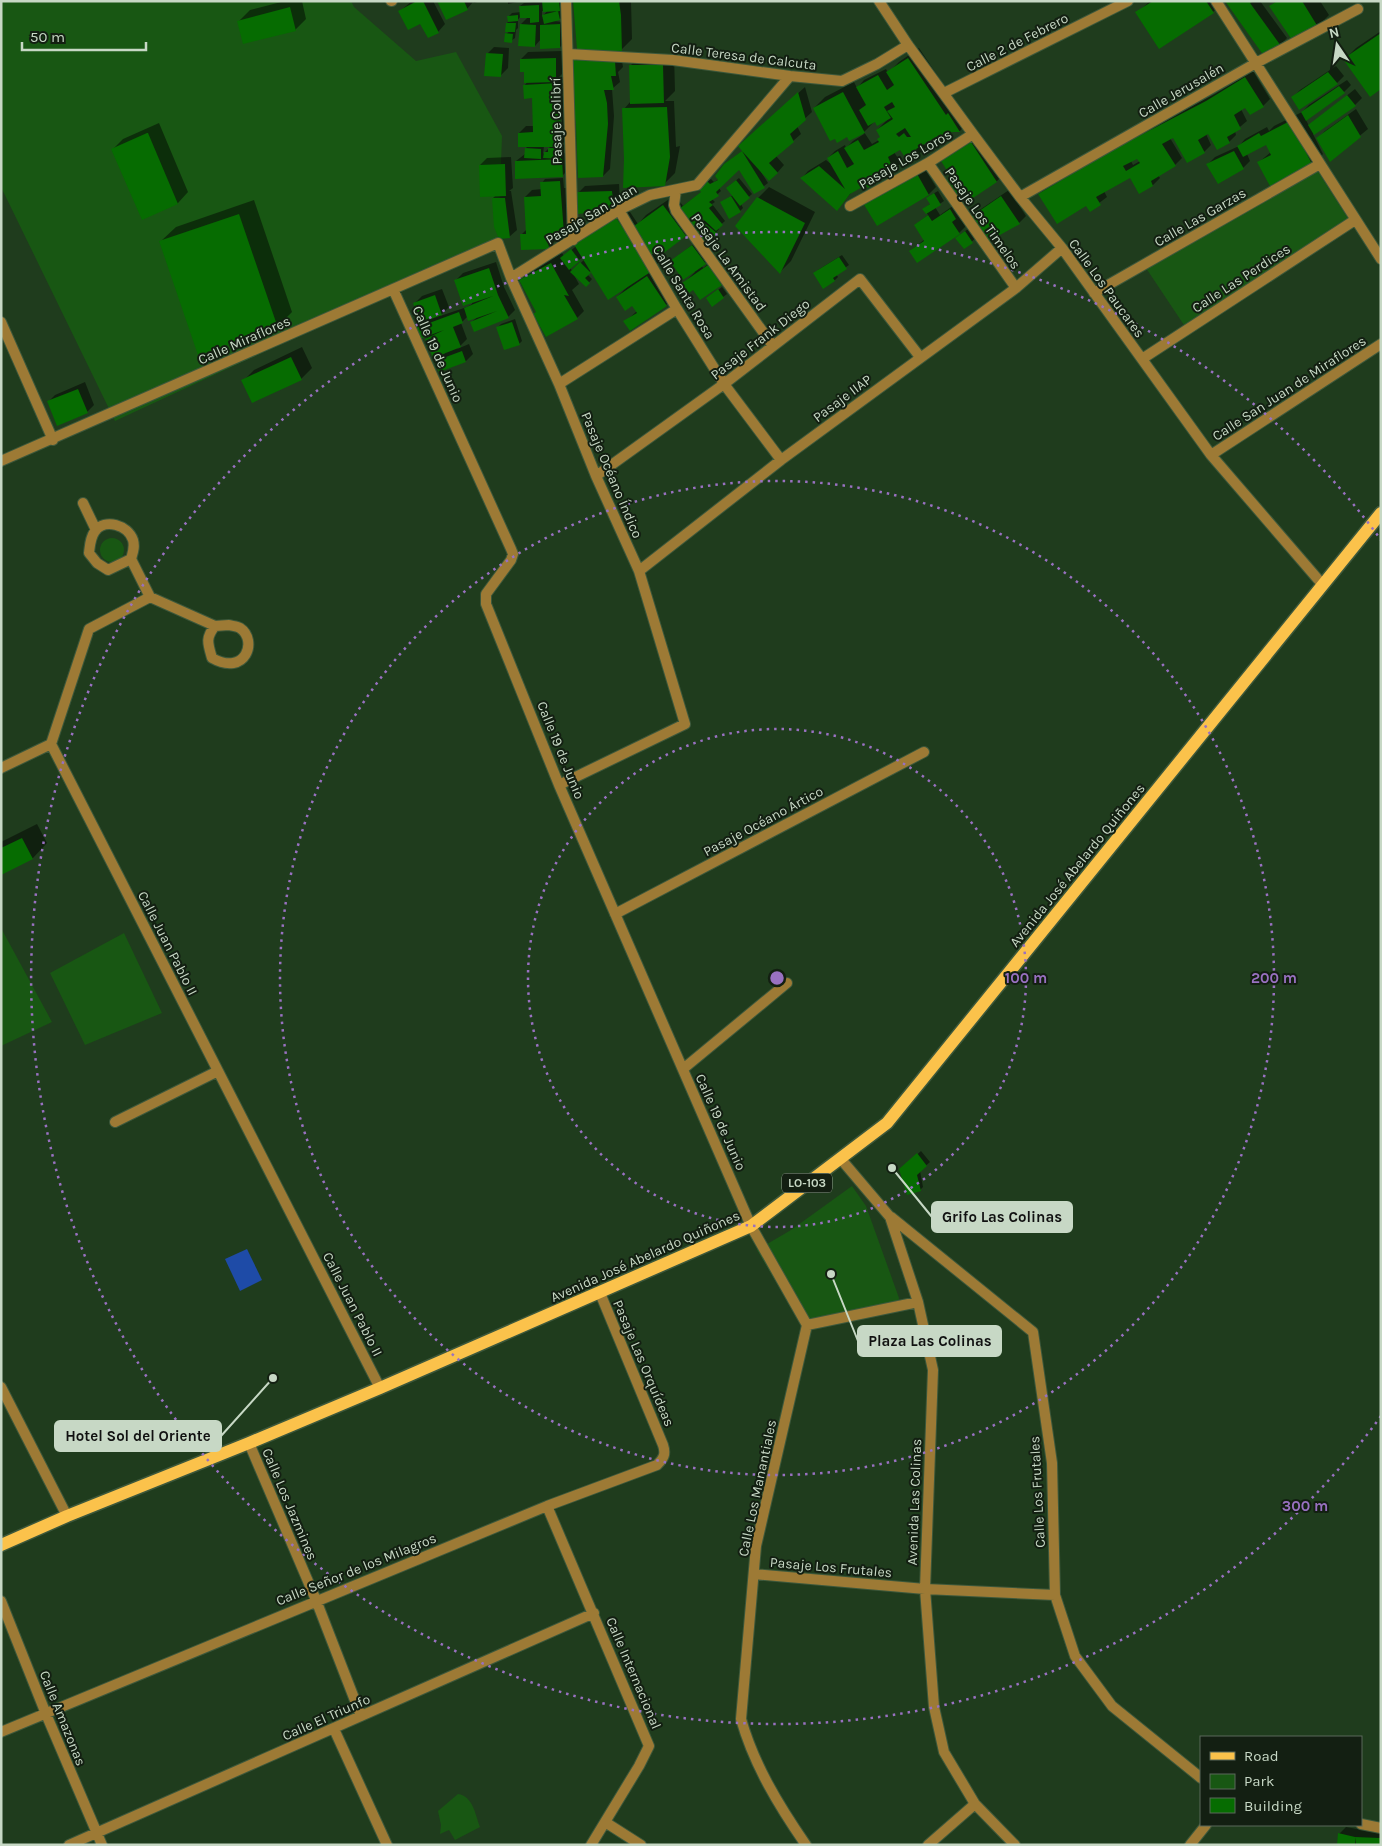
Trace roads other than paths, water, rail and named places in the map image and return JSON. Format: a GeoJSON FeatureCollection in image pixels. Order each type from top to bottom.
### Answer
{"type":"FeatureCollection","features":[{"type":"Feature","properties":{"kind":"main road","name":"Avenida José Abelardo Quiñones"},"geometry":{"type":"LineString","coordinates":[[1,1545],[67,1516],[380,1388],[751,1226],[887,1123],[1381,513]]}},
{"type":"Feature","properties":{"kind":"street","name":"Pasaje Colibrí"},"geometry":{"type":"LineString","coordinates":[[566,1],[573,240]]}},
{"type":"Feature","properties":{"kind":"street","name":"Calle Los Paucares"},"geometry":{"type":"LineString","coordinates":[[879,1],[908,45],[1020,197],[1062,248],[1211,456],[1322,584]]}},
{"type":"Feature","properties":{"kind":"street","name":"Calle 2 de Febrero"},"geometry":{"type":"LineString","coordinates":[[944,94],[1128,1]]}},
{"type":"Feature","properties":{"kind":"street"},"geometry":{"type":"LineString","coordinates":[[1216,1],[1381,259]]}},
{"type":"Feature","properties":{"kind":"street","name":"Calle Jerusalén"},"geometry":{"type":"LineString","coordinates":[[1020,197],[1256,63],[1358,9]]}},
{"type":"Feature","properties":{"kind":"street","name":"Calle Teresa de Calcuta"},"geometry":{"type":"LineString","coordinates":[[568,54],[673,60],[842,81],[877,64],[908,45]]}},
{"type":"Feature","properties":{"kind":"street","name":"Pasaje San Juan"},"geometry":{"type":"LineString","coordinates":[[511,278],[619,210],[650,195],[697,185],[790,76]]}},
{"type":"Feature","properties":{"kind":"street","name":"Pasaje Los Loros"},"geometry":{"type":"LineString","coordinates":[[850,206],[928,163],[973,134]]}},
{"type":"Feature","properties":{"kind":"street","name":"Pasaje Los Timelos"},"geometry":{"type":"LineString","coordinates":[[928,163],[1016,288]]}},
{"type":"Feature","properties":{"kind":"street","name":"Calle Las Garzas"},"geometry":{"type":"LineString","coordinates":[[1094,293],[1320,164]]}},
{"type":"Feature","properties":{"kind":"street","name":"Pasaje La Amistad"},"geometry":{"type":"LineString","coordinates":[[676,190],[674,205],[676,211],[773,346]]}},
{"type":"Feature","properties":{"kind":"street","name":"Calle Santa Rosa"},"geometry":{"type":"LineString","coordinates":[[619,210],[676,309],[724,384],[781,460]]}},
{"type":"Feature","properties":{"kind":"street","name":"Calle Las Perdices"},"geometry":{"type":"LineString","coordinates":[[1142,359],[1355,220]]}},
{"type":"Feature","properties":{"kind":"street","name":"Pasaje Océano Índico"},"geometry":{"type":"LineString","coordinates":[[498,243],[511,278],[559,384],[596,476],[639,571],[685,724],[559,785]]}},
{"type":"Feature","properties":{"kind":"street","name":"Calle Miraflores"},"geometry":{"type":"LineString","coordinates":[[1,461],[53,440],[498,243]]}},
{"type":"Feature","properties":{"kind":"street","name":"Pasaje IIAP"},"geometry":{"type":"LineString","coordinates":[[639,571],[781,460],[1016,288],[1062,248]]}},
{"type":"Feature","properties":{"kind":"street","name":"Pasaje Frank Diego"},"geometry":{"type":"LineString","coordinates":[[596,476],[724,384],[860,279],[920,357]]}},
{"type":"Feature","properties":{"kind":"street","name":"Calle 19 de Junio"},"geometry":{"type":"LineString","coordinates":[[393,289],[512,549],[511,560],[486,594],[486,604],[559,785],[751,1226]]}},
{"type":"Feature","properties":{"kind":"street"},"geometry":{"type":"LineString","coordinates":[[559,384],[676,309]]}},
{"type":"Feature","properties":{"kind":"street"},"geometry":{"type":"LineString","coordinates":[[1,322],[53,440]]}},
{"type":"Feature","properties":{"kind":"street","name":"Calle San Juan de Miraflores"},"geometry":{"type":"LineString","coordinates":[[1211,456],[1381,344]]}},
{"type":"Feature","properties":{"kind":"street"},"geometry":{"type":"LineString","coordinates":[[83,504],[96,530]]}},
{"type":"Feature","properties":{"kind":"street"},"geometry":{"type":"LineString","coordinates":[[131,559],[108,570],[97,563],[89,554],[90,540],[96,530],[106,524],[116,524],[126,530],[132,538],[134,549],[131,559],[150,597],[214,626],[229,625],[240,628],[246,634],[249,646],[239,662],[229,665],[212,658],[208,644],[208,634],[214,626]]}},
{"type":"Feature","properties":{"kind":"street"},"geometry":{"type":"LineString","coordinates":[[1,768],[51,744],[89,629],[150,597]]}},
{"type":"Feature","properties":{"kind":"street","name":"Calle Juan Pablo II"},"geometry":{"type":"LineString","coordinates":[[51,744],[380,1388]]}},
{"type":"Feature","properties":{"kind":"street","name":"Pasaje Océano Ártico"},"geometry":{"type":"LineString","coordinates":[[615,914],[924,752]]}},
{"type":"Feature","properties":{"kind":"street"},"geometry":{"type":"LineString","coordinates":[[683,1069],[787,983]]}},
{"type":"Feature","properties":{"kind":"street"},"geometry":{"type":"LineString","coordinates":[[115,1122],[218,1071]]}},
{"type":"Feature","properties":{"kind":"street","name":"Avenida Las Colinas"},"geometry":{"type":"LineString","coordinates":[[840,1158],[890,1217],[918,1302],[934,1370],[925,1589],[934,1707],[944,1752],[975,1804],[1014,1845]]}},
{"type":"Feature","properties":{"kind":"street","name":"Calle Los Frutales"},"geometry":{"type":"LineString","coordinates":[[890,1217],[1033,1332],[1052,1463],[1055,1595],[1075,1656],[1112,1706],[1200,1777]]}},
{"type":"Feature","properties":{"kind":"street"},"geometry":{"type":"LineString","coordinates":[[751,1226],[807,1326],[918,1302]]}},
{"type":"Feature","properties":{"kind":"street","name":"Pasaje Las Orquídeas"},"geometry":{"type":"LineString","coordinates":[[600,1293],[663,1444]]}},
{"type":"Feature","properties":{"kind":"street","name":"Calle Los Manantiales"},"geometry":{"type":"LineString","coordinates":[[806,1845],[780,1806],[747,1741],[741,1719],[756,1546],[807,1326]]}},
{"type":"Feature","properties":{"kind":"street"},"geometry":{"type":"LineString","coordinates":[[1,1387],[67,1516]]}},
{"type":"Feature","properties":{"kind":"street","name":"Calle Los Jazmines"},"geometry":{"type":"LineString","coordinates":[[249,1443],[316,1600],[362,1716]]}},
{"type":"Feature","properties":{"kind":"street","name":"Calle Señor de los Milagros"},"geometry":{"type":"LineString","coordinates":[[1,1732],[316,1600],[547,1506],[657,1465],[664,1459],[663,1444]]}},
{"type":"Feature","properties":{"kind":"street","name":"Calle Internacional"},"geometry":{"type":"LineString","coordinates":[[547,1506],[649,1746],[591,1845]]}},
{"type":"Feature","properties":{"kind":"street","name":"Pasaje Los Frutales"},"geometry":{"type":"LineString","coordinates":[[754,1574],[925,1589],[1055,1595]]}},
{"type":"Feature","properties":{"kind":"street","name":"Calle Amazonas"},"geometry":{"type":"LineString","coordinates":[[1,1601],[46,1714],[102,1845]]}},
{"type":"Feature","properties":{"kind":"street","name":"Calle El Triunfo"},"geometry":{"type":"LineString","coordinates":[[69,1845],[594,1613]]}},
{"type":"Feature","properties":{"kind":"street"},"geometry":{"type":"LineString","coordinates":[[334,1729],[387,1845]]}},
{"type":"Feature","properties":{"kind":"street"},"geometry":{"type":"LineString","coordinates":[[928,1845],[975,1804]]}},
{"type":"Feature","properties":{"kind":"street"},"geometry":{"type":"LineString","coordinates":[[605,1822],[641,1845]]}},
{"type":"Feature","properties":{"kind":"street"},"geometry":{"type":"LineString","coordinates":[[1362,1824],[1381,1828]]}},
{"type":"Feature","properties":{"kind":"street"},"geometry":{"type":"LineString","coordinates":[[1190,1845],[1205,1826]]}},
{"type":"Feature","properties":{"kind":"water"},"geometry":{"type":"Polygon","coordinates":[[[247,1249],[262,1280],[240,1291],[225,1259],[247,1249]]]}},
{"type":"Feature","properties":{"kind":"place","name":"Grifo Las Colinas"},"geometry":{"type":"Point","coordinates":[892,1168]}},
{"type":"Feature","properties":{"kind":"place","name":"Plaza Las Colinas"},"geometry":{"type":"Point","coordinates":[831,1274]}},
{"type":"Feature","properties":{"kind":"place","name":"Hotel Sol del Oriente"},"geometry":{"type":"Point","coordinates":[273,1378]}}]}
